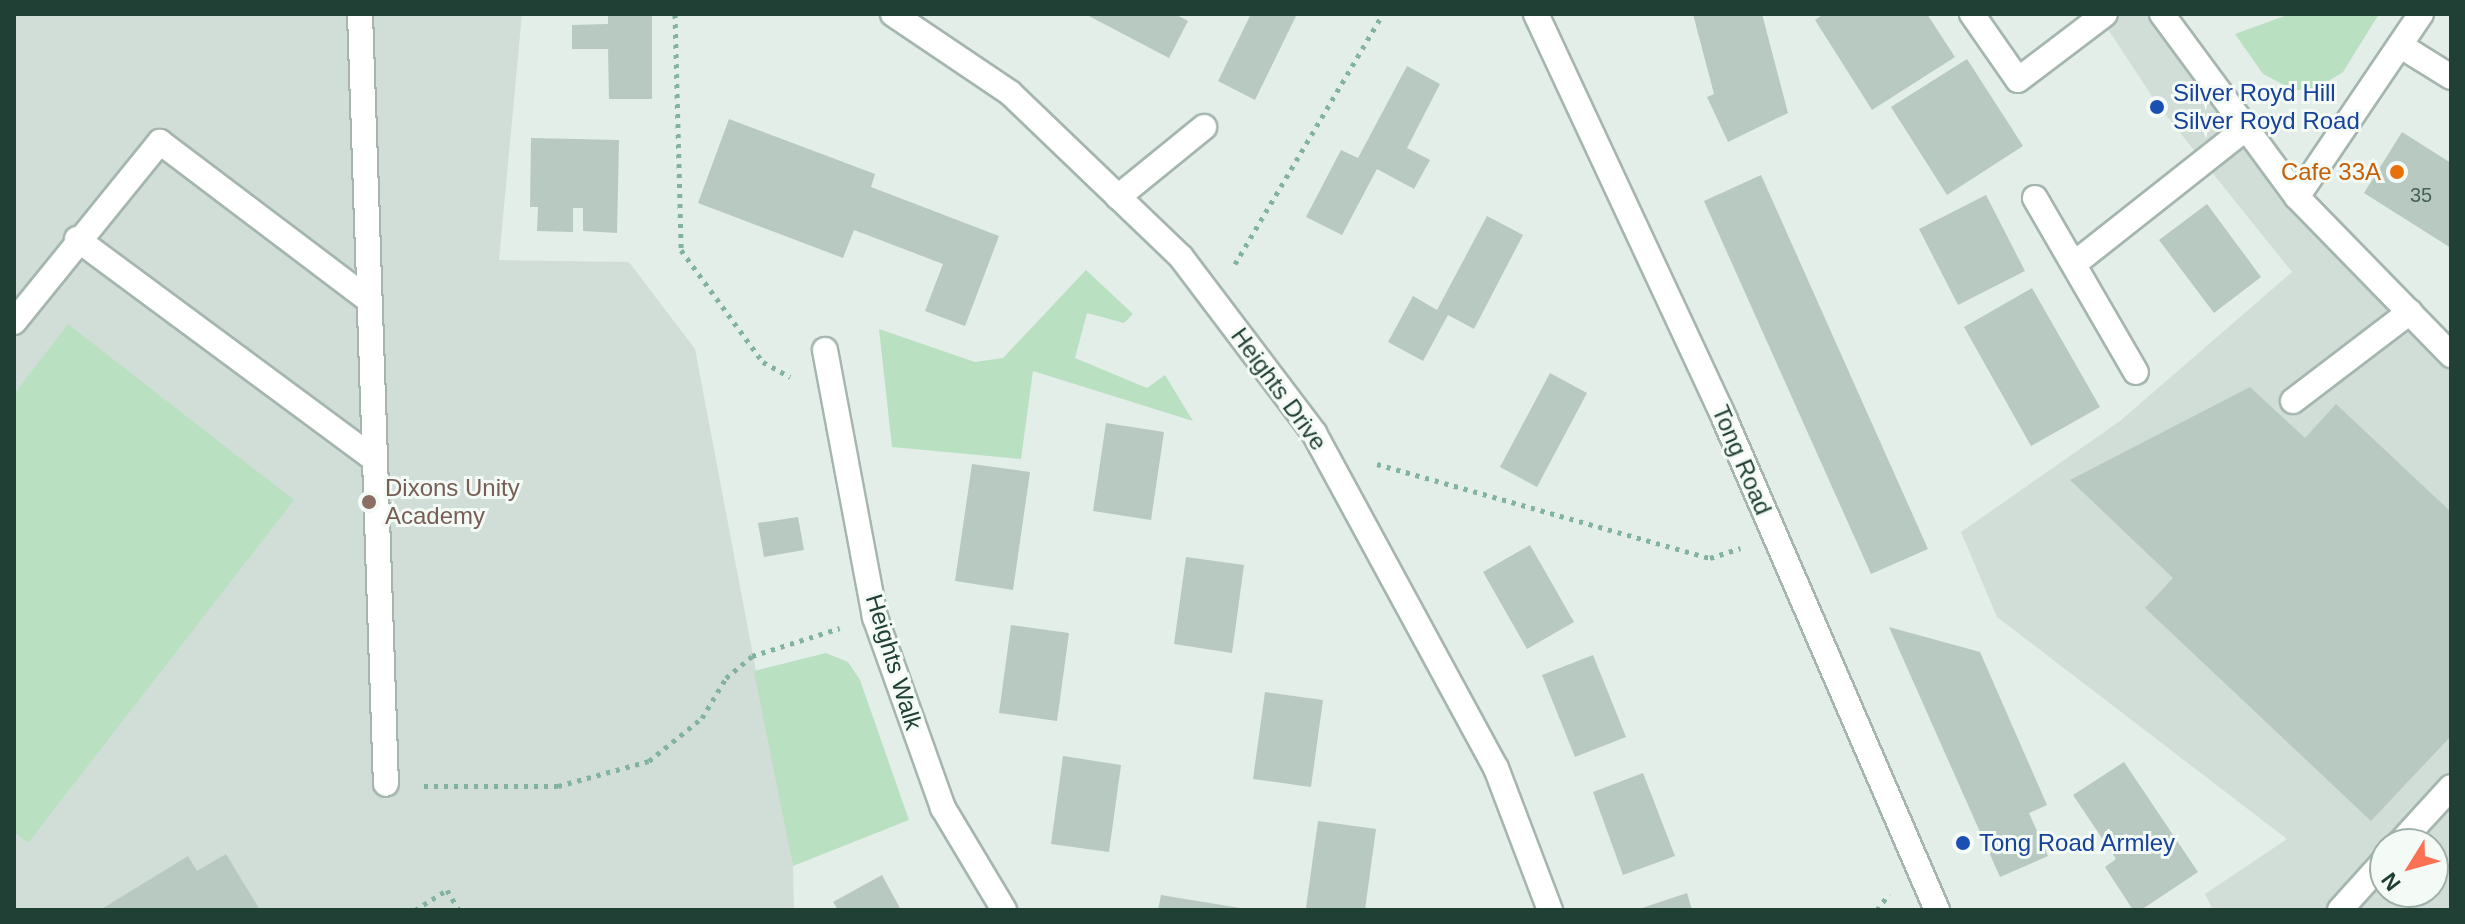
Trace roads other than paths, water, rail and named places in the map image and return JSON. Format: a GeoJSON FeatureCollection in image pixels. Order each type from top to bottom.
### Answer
{"type":"FeatureCollection","features":[{"type":"Feature","properties":{"kind":"street"},"geometry":{"type":"LineString","coordinates":[[360,14],[366,298],[386,784]]}},
{"type":"Feature","properties":{"kind":"street","name":"Heights Drive"},"geometry":{"type":"LineString","coordinates":[[893,14],[1010,93],[1118,197],[1214,299],[1323,448],[1496,768],[1550,910]]}},
{"type":"Feature","properties":{"kind":"street","name":"Tong Road"},"geometry":{"type":"LineString","coordinates":[[1536,14],[1776,538],[1937,910]]}},
{"type":"Feature","properties":{"kind":"street"},"geometry":{"type":"LineString","coordinates":[[1972,14],[2018,80],[2105,14]]}},
{"type":"Feature","properties":{"kind":"street"},"geometry":{"type":"LineString","coordinates":[[2162,14],[2297,197],[2451,355]]}},
{"type":"Feature","properties":{"kind":"street"},"geometry":{"type":"LineString","coordinates":[[2297,197],[2421,14]]}},
{"type":"Feature","properties":{"kind":"street"},"geometry":{"type":"LineString","coordinates":[[2401,46],[2451,77]]}},
{"type":"Feature","properties":{"kind":"street"},"geometry":{"type":"LineString","coordinates":[[1118,197],[1204,127]]}},
{"type":"Feature","properties":{"kind":"street"},"geometry":{"type":"LineString","coordinates":[[2074,264],[2246,128]]}},
{"type":"Feature","properties":{"kind":"street"},"geometry":{"type":"LineString","coordinates":[[14,322],[77,239],[160,142],[366,298]]}},
{"type":"Feature","properties":{"kind":"street"},"geometry":{"type":"LineString","coordinates":[[2035,198],[2136,372]]}},
{"type":"Feature","properties":{"kind":"street"},"geometry":{"type":"LineString","coordinates":[[77,239],[373,458]]}},
{"type":"Feature","properties":{"kind":"street"},"geometry":{"type":"LineString","coordinates":[[2293,401],[2410,312]]}},
{"type":"Feature","properties":{"kind":"street","name":"Heights Walk"},"geometry":{"type":"LineString","coordinates":[[825,350],[839,405],[875,617],[943,808],[1004,910]]}},
{"type":"Feature","properties":{"kind":"street"},"geometry":{"type":"LineString","coordinates":[[2414,828],[2451,787]]}},
{"type":"Feature","properties":{"kind":"street"},"geometry":{"type":"LineString","coordinates":[[2340,910],[2369,878]]}},
{"type":"Feature","properties":{"kind":"place","name":"Silver Royd Hill Silver Royd Road"},"geometry":{"type":"Point","coordinates":[2157,107]}},
{"type":"Feature","properties":{"kind":"place","name":"Cafe 33A"},"geometry":{"type":"Point","coordinates":[2397,172]}},
{"type":"Feature","properties":{"kind":"place","name":"Dixons Unity Academy"},"geometry":{"type":"Point","coordinates":[369,502]}},
{"type":"Feature","properties":{"kind":"place","name":"Tong Road Armley"},"geometry":{"type":"Point","coordinates":[1963,843]}}]}
